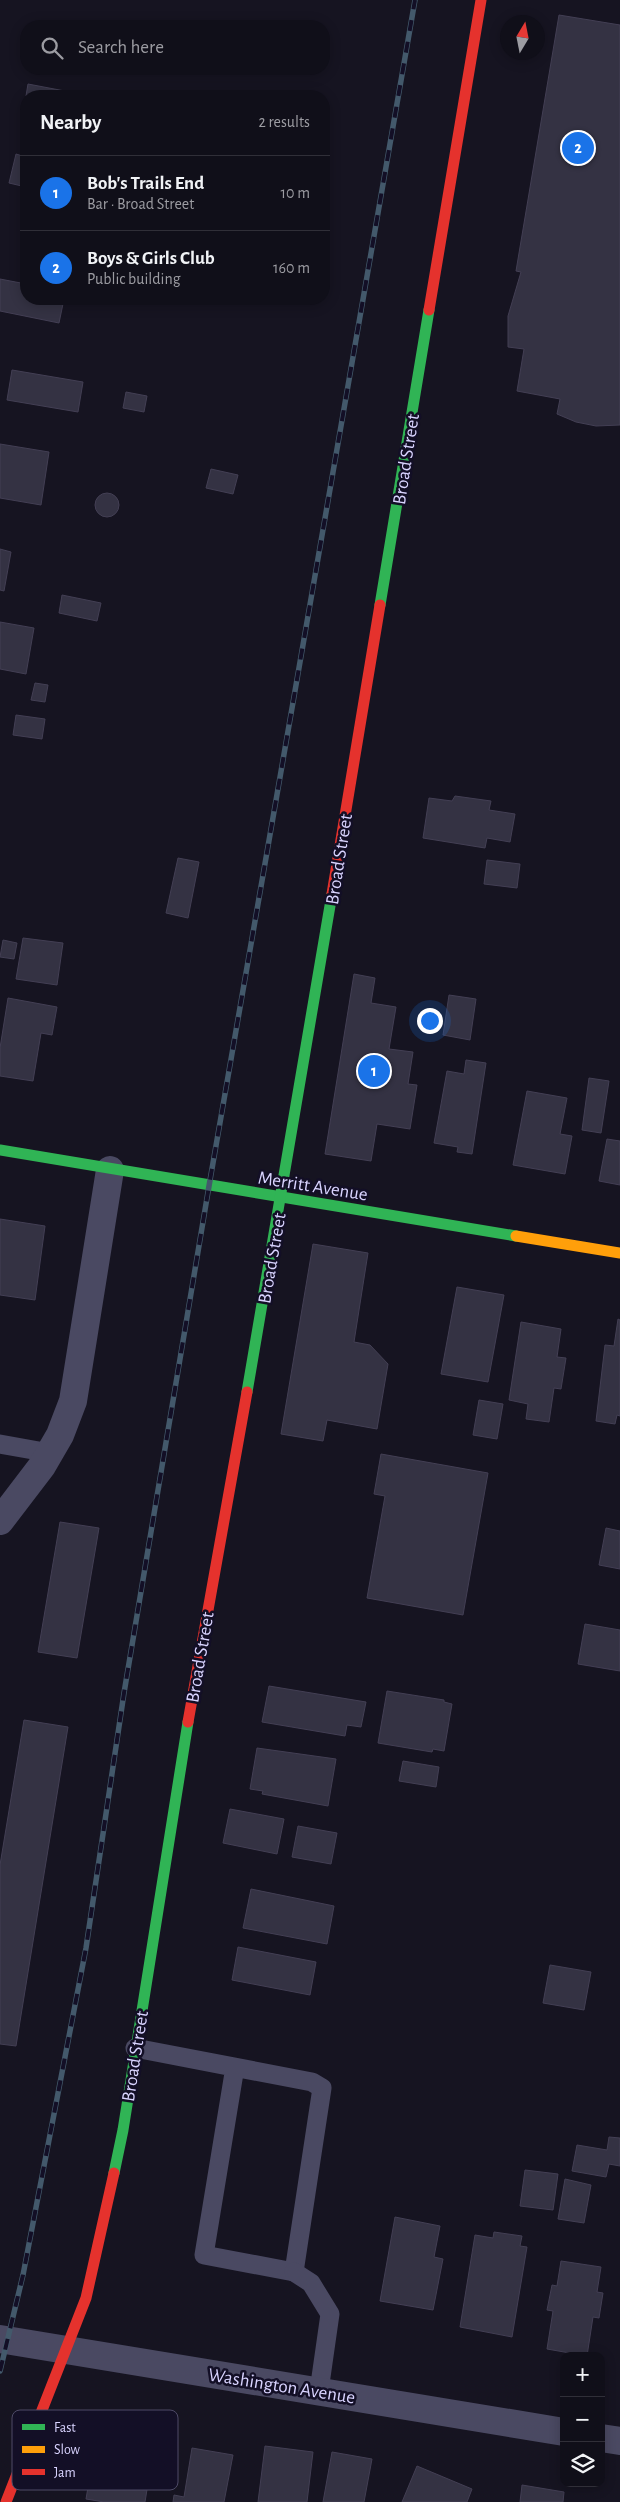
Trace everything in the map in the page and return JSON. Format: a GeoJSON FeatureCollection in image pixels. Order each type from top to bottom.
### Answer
{"type":"FeatureCollection","features":[{"type":"Feature","properties":{"kind":"street","name":"Broad Street"},"geometry":{"type":"LineString","coordinates":[[43,2410],[86,2298],[122,2130],[176,1787],[282,1197],[481,0]]}},
{"type":"Feature","properties":{"kind":"street","name":"Merritt Avenue"},"geometry":{"type":"LineString","coordinates":[[0,1150],[110,1170],[620,1253]]}},
{"type":"Feature","properties":{"kind":"street"},"geometry":{"type":"LineString","coordinates":[[0,1521],[50,1453],[60,1435],[72,1401],[110,1170]]}},
{"type":"Feature","properties":{"kind":"street","name":"Washington Avenue"},"geometry":{"type":"LineString","coordinates":[[0,2339],[560,2431]]}},
{"type":"Feature","properties":{"kind":"street"},"geometry":{"type":"LineString","coordinates":[[605,2439],[620,2441]]}},
{"type":"Feature","properties":{"kind":"street","name":"Broad Street"},"geometry":{"type":"LineString","coordinates":[[6,2502],[12,2487]]}},
{"type":"Feature","properties":{"kind":"lane"},"geometry":{"type":"LineString","coordinates":[[0,1444],[50,1453]]}},
{"type":"Feature","properties":{"kind":"lane"},"geometry":{"type":"LineString","coordinates":[[135,2048],[312,2082],[322,2088],[294,2272]]}},
{"type":"Feature","properties":{"kind":"lane"},"geometry":{"type":"LineString","coordinates":[[235,2067],[204,2255],[294,2272],[311,2283],[330,2314],[319,2391]]}},
{"type":"Feature","properties":{"kind":"building"},"geometry":{"type":"Polygon","coordinates":[[[559,15],[620,25],[620,425],[596,426],[576,422],[557,414],[560,399],[517,391],[524,349],[508,347],[508,316],[521,272],[516,271],[559,15]]]}},
{"type":"Feature","properties":{"kind":"building"},"geometry":{"type":"Polygon","coordinates":[[[28,84],[60,90],[27,90],[28,84]]]}},
{"type":"Feature","properties":{"kind":"building"},"geometry":{"type":"Polygon","coordinates":[[[16,154],[20,155],[20,186],[9,183],[16,154]]]}},
{"type":"Feature","properties":{"kind":"building"},"geometry":{"type":"Polygon","coordinates":[[[0,279],[20,283],[20,305],[63,305],[59,323],[0,311],[0,279]]]}},
{"type":"Feature","properties":{"kind":"building"},"geometry":{"type":"Polygon","coordinates":[[[12,370],[83,382],[78,412],[7,400],[12,370]]]}},
{"type":"Feature","properties":{"kind":"building"},"geometry":{"type":"Polygon","coordinates":[[[126,392],[147,396],[144,412],[123,408],[126,392]]]}},
{"type":"Feature","properties":{"kind":"building"},"geometry":{"type":"Polygon","coordinates":[[[0,444],[49,452],[41,505],[0,498],[0,444]]]}},
{"type":"Feature","properties":{"kind":"building"},"geometry":{"type":"Polygon","coordinates":[[[211,469],[238,475],[233,494],[206,488],[211,469]]]}},
{"type":"Feature","properties":{"kind":"building"},"geometry":{"type":"Polygon","coordinates":[[[107,493],[116,496],[119,505],[116,514],[107,517],[98,514],[95,505],[98,496],[107,493]]]}},
{"type":"Feature","properties":{"kind":"building"},"geometry":{"type":"Polygon","coordinates":[[[0,549],[11,552],[4,591],[0,590],[0,549]]]}},
{"type":"Feature","properties":{"kind":"building"},"geometry":{"type":"Polygon","coordinates":[[[62,595],[101,603],[97,621],[59,613],[62,595]]]}},
{"type":"Feature","properties":{"kind":"building"},"geometry":{"type":"Polygon","coordinates":[[[0,622],[34,628],[26,674],[0,669],[0,622]]]}},
{"type":"Feature","properties":{"kind":"building"},"geometry":{"type":"Polygon","coordinates":[[[35,683],[48,685],[45,702],[31,700],[35,683]]]}},
{"type":"Feature","properties":{"kind":"building"},"geometry":{"type":"Polygon","coordinates":[[[16,715],[45,719],[42,739],[13,735],[16,715]]]}},
{"type":"Feature","properties":{"kind":"building"},"geometry":{"type":"Polygon","coordinates":[[[455,796],[491,801],[489,810],[515,814],[510,842],[487,838],[485,848],[423,838],[429,798],[452,801],[455,796]]]}},
{"type":"Feature","properties":{"kind":"building"},"geometry":{"type":"Polygon","coordinates":[[[178,858],[199,862],[188,918],[166,913],[178,858]]]}},
{"type":"Feature","properties":{"kind":"building"},"geometry":{"type":"Polygon","coordinates":[[[487,860],[520,864],[517,888],[484,884],[487,860]]]}},
{"type":"Feature","properties":{"kind":"building"},"geometry":{"type":"Polygon","coordinates":[[[23,938],[63,943],[57,985],[16,979],[23,938]]]}},
{"type":"Feature","properties":{"kind":"building"},"geometry":{"type":"Polygon","coordinates":[[[3,940],[17,943],[14,959],[0,957],[3,940]]]}},
{"type":"Feature","properties":{"kind":"building"},"geometry":{"type":"Polygon","coordinates":[[[354,974],[375,978],[371,1003],[396,1007],[389,1049],[413,1052],[408,1084],[417,1085],[410,1129],[377,1124],[371,1161],[325,1154],[354,974]]]}},
{"type":"Feature","properties":{"kind":"building"},"geometry":{"type":"Polygon","coordinates":[[[449,995],[476,999],[470,1040],[443,1035],[449,995]]]}},
{"type":"Feature","properties":{"kind":"building"},"geometry":{"type":"Polygon","coordinates":[[[8,998],[57,1007],[52,1035],[41,1033],[33,1081],[0,1076],[0,1048],[8,998]]]}},
{"type":"Feature","properties":{"kind":"building"},"geometry":{"type":"Polygon","coordinates":[[[466,1060],[486,1063],[472,1154],[457,1152],[458,1147],[434,1143],[447,1071],[464,1074],[466,1060]]]}},
{"type":"Feature","properties":{"kind":"building"},"geometry":{"type":"Polygon","coordinates":[[[589,1078],[609,1081],[601,1133],[582,1130],[589,1078]]]}},
{"type":"Feature","properties":{"kind":"building"},"geometry":{"type":"Polygon","coordinates":[[[527,1091],[567,1098],[560,1134],[572,1136],[565,1174],[513,1165],[527,1091]]]}},
{"type":"Feature","properties":{"kind":"building"},"geometry":{"type":"Polygon","coordinates":[[[607,1139],[620,1141],[620,1185],[599,1181],[607,1139]]]}},
{"type":"Feature","properties":{"kind":"building"},"geometry":{"type":"Polygon","coordinates":[[[0,1219],[45,1226],[35,1300],[0,1295],[0,1219]]]}},
{"type":"Feature","properties":{"kind":"building"},"geometry":{"type":"Polygon","coordinates":[[[313,1244],[368,1253],[354,1342],[370,1345],[388,1364],[377,1429],[327,1420],[323,1441],[281,1434],[313,1244]]]}},
{"type":"Feature","properties":{"kind":"building"},"geometry":{"type":"Polygon","coordinates":[[[457,1287],[504,1295],[488,1382],[441,1374],[457,1287]]]}},
{"type":"Feature","properties":{"kind":"building"},"geometry":{"type":"Polygon","coordinates":[[[618,1319],[620,1320],[620,1416],[617,1415],[615,1424],[596,1421],[605,1345],[614,1346],[618,1319]]]}},
{"type":"Feature","properties":{"kind":"building"},"geometry":{"type":"Polygon","coordinates":[[[521,1322],[561,1329],[557,1357],[566,1358],[561,1389],[554,1388],[549,1422],[526,1419],[528,1404],[509,1400],[521,1322]]]}},
{"type":"Feature","properties":{"kind":"building"},"geometry":{"type":"Polygon","coordinates":[[[479,1400],[503,1404],[497,1439],[473,1435],[479,1400]]]}},
{"type":"Feature","properties":{"kind":"building"},"geometry":{"type":"Polygon","coordinates":[[[381,1454],[488,1473],[463,1615],[367,1598],[385,1496],[374,1494],[381,1454]]]}},
{"type":"Feature","properties":{"kind":"building"},"geometry":{"type":"Polygon","coordinates":[[[60,1522],[99,1528],[77,1658],[38,1652],[60,1522]]]}},
{"type":"Feature","properties":{"kind":"building"},"geometry":{"type":"Polygon","coordinates":[[[606,1528],[620,1531],[620,1569],[599,1565],[606,1528]]]}},
{"type":"Feature","properties":{"kind":"building"},"geometry":{"type":"Polygon","coordinates":[[[585,1624],[620,1630],[620,1671],[578,1664],[585,1624]]]}},
{"type":"Feature","properties":{"kind":"building"},"geometry":{"type":"Polygon","coordinates":[[[269,1686],[366,1702],[361,1727],[347,1725],[345,1736],[262,1722],[269,1686]]]}},
{"type":"Feature","properties":{"kind":"building"},"geometry":{"type":"Polygon","coordinates":[[[387,1691],[444,1700],[444,1702],[452,1704],[444,1751],[433,1749],[432,1752],[378,1743],[387,1691]]]}},
{"type":"Feature","properties":{"kind":"building"},"geometry":{"type":"Polygon","coordinates":[[[24,1720],[68,1727],[16,2046],[0,2044],[0,1865],[24,1720]]]}},
{"type":"Feature","properties":{"kind":"building"},"geometry":{"type":"Polygon","coordinates":[[[257,1748],[336,1759],[328,1806],[262,1794],[263,1791],[250,1789],[257,1748]]]}},
{"type":"Feature","properties":{"kind":"building"},"geometry":{"type":"Polygon","coordinates":[[[403,1761],[439,1767],[436,1787],[399,1781],[403,1761]]]}},
{"type":"Feature","properties":{"kind":"building"},"geometry":{"type":"Polygon","coordinates":[[[230,1809],[284,1819],[277,1854],[223,1843],[230,1809]]]}},
{"type":"Feature","properties":{"kind":"building"},"geometry":{"type":"Polygon","coordinates":[[[298,1826],[337,1833],[331,1864],[292,1857],[298,1826]]]}},
{"type":"Feature","properties":{"kind":"building"},"geometry":{"type":"Polygon","coordinates":[[[251,1889],[334,1906],[327,1944],[243,1928],[251,1889]]]}},
{"type":"Feature","properties":{"kind":"building"},"geometry":{"type":"Polygon","coordinates":[[[238,1947],[316,1962],[310,1995],[232,1980],[238,1947]]]}},
{"type":"Feature","properties":{"kind":"building"},"geometry":{"type":"Polygon","coordinates":[[[550,1965],[591,1972],[584,2010],[543,2003],[550,1965]]]}},
{"type":"Feature","properties":{"kind":"building"},"geometry":{"type":"Polygon","coordinates":[[[609,2137],[620,2138],[620,2166],[609,2164],[606,2177],[572,2171],[577,2145],[607,2150],[609,2137]]]}},
{"type":"Feature","properties":{"kind":"building"},"geometry":{"type":"Polygon","coordinates":[[[525,2170],[558,2174],[553,2210],[520,2206],[525,2170]]]}},
{"type":"Feature","properties":{"kind":"building"},"geometry":{"type":"Polygon","coordinates":[[[565,2179],[591,2185],[584,2223],[558,2219],[565,2179]]]}},
{"type":"Feature","properties":{"kind":"building"},"geometry":{"type":"Polygon","coordinates":[[[395,2217],[440,2226],[434,2257],[443,2259],[433,2310],[380,2301],[395,2217]]]}},
{"type":"Feature","properties":{"kind":"building"},"geometry":{"type":"Polygon","coordinates":[[[494,2232],[522,2236],[520,2246],[527,2247],[512,2337],[460,2327],[475,2235],[493,2238],[494,2232]]]}},
{"type":"Feature","properties":{"kind":"building"},"geometry":{"type":"Polygon","coordinates":[[[561,2261],[601,2267],[597,2292],[603,2293],[599,2318],[593,2317],[588,2352],[564,2352],[547,2349],[553,2311],[547,2310],[552,2285],[557,2286],[561,2261]]]}},
{"type":"Feature","properties":{"kind":"building"},"geometry":{"type":"Polygon","coordinates":[[[265,2446],[313,2452],[307,2502],[258,2502],[265,2446]]]}},
{"type":"Feature","properties":{"kind":"building"},"geometry":{"type":"Polygon","coordinates":[[[192,2448],[233,2455],[224,2502],[173,2502],[174,2495],[184,2497],[192,2448]]]}},
{"type":"Feature","properties":{"kind":"building"},"geometry":{"type":"Polygon","coordinates":[[[332,2452],[372,2459],[364,2502],[323,2502],[332,2452]]]}},
{"type":"Feature","properties":{"kind":"building"},"geometry":{"type":"Polygon","coordinates":[[[417,2466],[472,2489],[467,2502],[402,2502],[417,2466]]]}},
{"type":"Feature","properties":{"kind":"building"},"geometry":{"type":"Polygon","coordinates":[[[522,2485],[564,2492],[563,2502],[520,2502],[522,2485]]]}},
{"type":"Feature","properties":{"kind":"building"},"geometry":{"type":"Polygon","coordinates":[[[88,2490],[147,2490],[145,2502],[104,2502],[86,2499],[88,2490]]]}},
{"type":"Feature","properties":{"kind":"railway"},"geometry":{"type":"LineString","coordinates":[[0,2371],[23,2275],[86,1948],[124,1693],[209,1186],[415,0]]}},
{"type":"Feature","properties":{"kind":"traffic: fast"},"geometry":{"type":"LineString","coordinates":[[380,605],[429,310]]}},
{"type":"Feature","properties":{"kind":"traffic: fast"},"geometry":{"type":"LineString","coordinates":[[247,1392],[332,894]]}},
{"type":"Feature","properties":{"kind":"traffic: fast"},"geometry":{"type":"LineString","coordinates":[[0,1150],[516,1236]]}},
{"type":"Feature","properties":{"kind":"traffic: fast"},"geometry":{"type":"LineString","coordinates":[[114,2173],[123,2130],[188,1722]]}},
{"type":"Feature","properties":{"kind":"traffic: slow"},"geometry":{"type":"LineString","coordinates":[[516,1236],[620,1253]]}},
{"type":"Feature","properties":{"kind":"traffic: jam"},"geometry":{"type":"LineString","coordinates":[[429,310],[481,0]]}},
{"type":"Feature","properties":{"kind":"traffic: jam"},"geometry":{"type":"LineString","coordinates":[[332,894],[380,605]]}},
{"type":"Feature","properties":{"kind":"traffic: jam"},"geometry":{"type":"LineString","coordinates":[[188,1722],[247,1392]]}},
{"type":"Feature","properties":{"kind":"traffic: jam"},"geometry":{"type":"LineString","coordinates":[[42,2410],[86,2298],[114,2173]]}},
{"type":"Feature","properties":{"kind":"traffic: jam"},"geometry":{"type":"LineString","coordinates":[[6,2502],[12,2487]]}},
{"type":"Feature","properties":{"kind":"place","name":"Boys & Girls Club"},"geometry":{"type":"Point","coordinates":[578,148]}},
{"type":"Feature","properties":{"kind":"place","name":"Bob's Trails End"},"geometry":{"type":"Point","coordinates":[374,1071]}}]}
